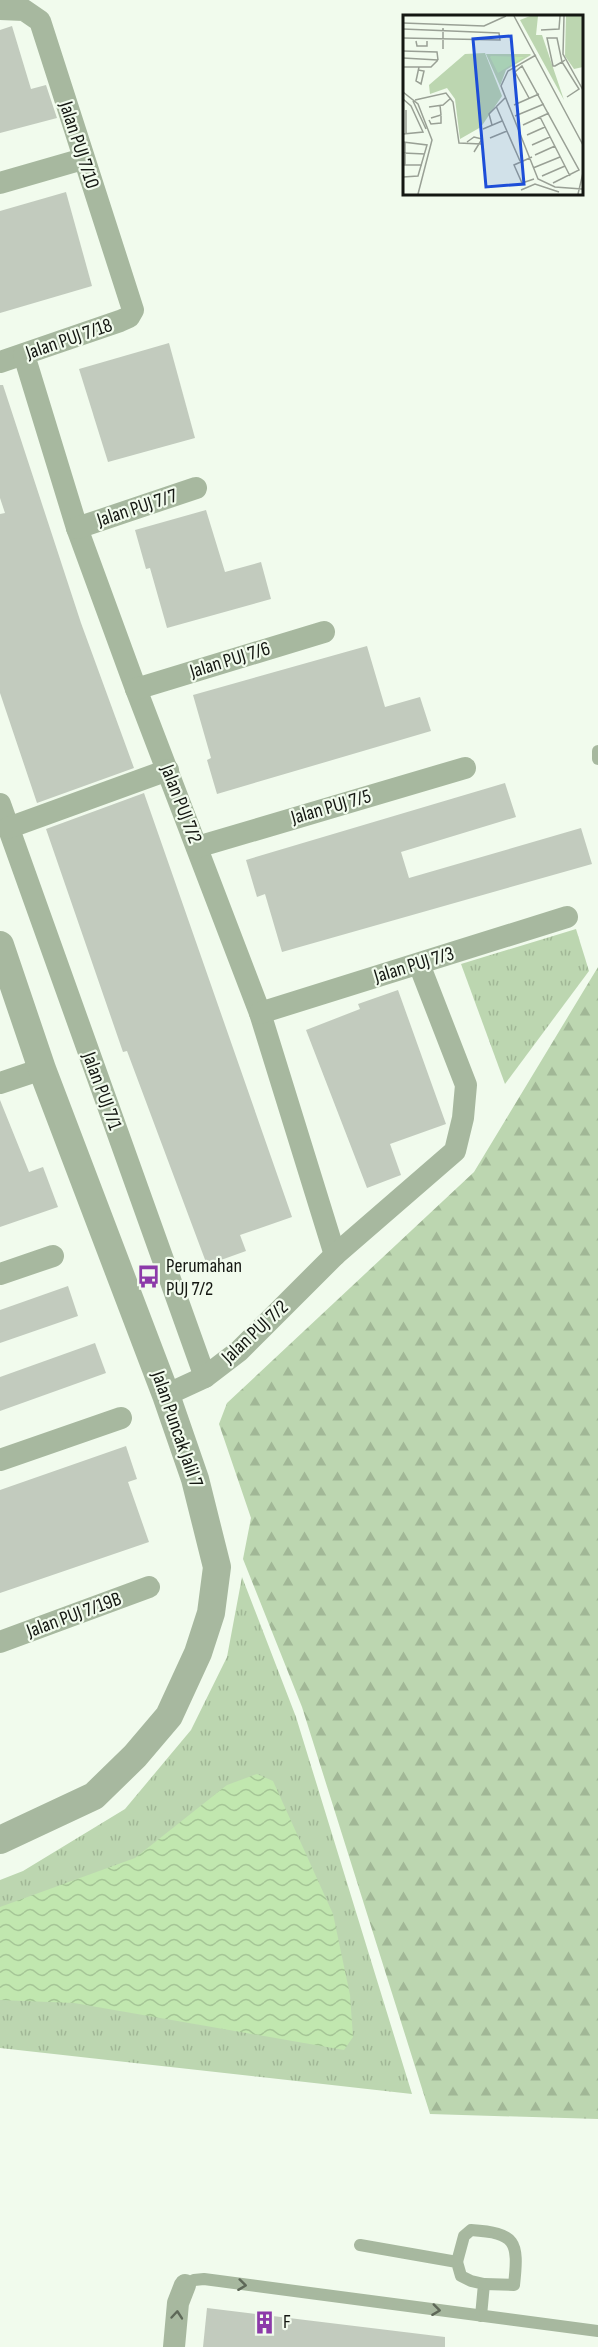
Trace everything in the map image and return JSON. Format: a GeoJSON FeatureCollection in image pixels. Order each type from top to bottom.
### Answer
{"type":"FeatureCollection","features":[{"type":"Feature","properties":{"kind":"street","name":"Jalan PUJ 7/10"},"geometry":{"type":"LineString","coordinates":[[0,9],[24,10],[40,21],[133,310]]}},
{"type":"Feature","properties":{"kind":"street"},"geometry":{"type":"LineString","coordinates":[[0,183],[83,159]]}},
{"type":"Feature","properties":{"kind":"street","name":"Jalan PUJ 7/18"},"geometry":{"type":"LineString","coordinates":[[0,362],[129,317],[133,310]]}},
{"type":"Feature","properties":{"kind":"street","name":"Jalan PUJ 7/2"},"geometry":{"type":"LineString","coordinates":[[24,355],[77,528],[260,1013],[335,1255]]}},
{"type":"Feature","properties":{"kind":"street","name":"Jalan PUJ 7/7"},"geometry":{"type":"LineString","coordinates":[[77,528],[196,488]]}},
{"type":"Feature","properties":{"kind":"street","name":"Jalan PUJ 7/6"},"geometry":{"type":"LineString","coordinates":[[136,688],[324,632]]}},
{"type":"Feature","properties":{"kind":"street","name":"Jalan PUJ 7/5"},"geometry":{"type":"LineString","coordinates":[[198,847],[465,768]]}},
{"type":"Feature","properties":{"kind":"street"},"geometry":{"type":"LineString","coordinates":[[9,828],[168,770]]}},
{"type":"Feature","properties":{"kind":"street","name":"Jalan PUJ 7/1"},"geometry":{"type":"LineString","coordinates":[[0,804],[205,1377]]}},
{"type":"Feature","properties":{"kind":"street","name":"Jalan PUJ 7/3"},"geometry":{"type":"LineString","coordinates":[[260,1013],[567,917]]}},
{"type":"Feature","properties":{"kind":"street","name":"Jalan Puncak Jalil 7"},"geometry":{"type":"LineString","coordinates":[[0,945],[42,1069],[166,1395],[195,1479],[217,1567],[211,1613],[198,1653],[169,1716],[135,1756],[94,1796],[0,1840]]}},
{"type":"Feature","properties":{"kind":"street","name":"Jalan PUJ 7/2"},"geometry":{"type":"LineString","coordinates":[[166,1395],[205,1377],[239,1351],[335,1255],[455,1151],[463,1118],[466,1085],[418,964]]}},
{"type":"Feature","properties":{"kind":"street"},"geometry":{"type":"LineString","coordinates":[[0,1083],[42,1069]]}},
{"type":"Feature","properties":{"kind":"street"},"geometry":{"type":"LineString","coordinates":[[0,1274],[53,1256]]}},
{"type":"Feature","properties":{"kind":"street"},"geometry":{"type":"LineString","coordinates":[[0,1460],[122,1418]]}},
{"type":"Feature","properties":{"kind":"street","name":"Jalan PUJ 7/19B"},"geometry":{"type":"LineString","coordinates":[[0,1642],[149,1587]]}},
{"type":"Feature","properties":{"kind":"street"},"geometry":{"type":"LineString","coordinates":[[174,2347],[178,2302],[185,2285]]}},
{"type":"Feature","properties":{"kind":"lane"},"geometry":{"type":"LineString","coordinates":[[598,751],[598,759]]}},
{"type":"Feature","properties":{"kind":"lane"},"geometry":{"type":"LineString","coordinates":[[471,2230],[496,2232],[509,2239],[516,2250],[514,2285],[484,2284],[461,2276],[457,2262],[464,2236],[471,2230]]}},
{"type":"Feature","properties":{"kind":"lane"},"geometry":{"type":"LineString","coordinates":[[360,2245],[457,2262]]}},
{"type":"Feature","properties":{"kind":"lane"},"geometry":{"type":"LineString","coordinates":[[185,2285],[194,2280],[204,2280],[598,2331]]}},
{"type":"Feature","properties":{"kind":"lane"},"geometry":{"type":"LineString","coordinates":[[481,2316],[484,2284]]}},
{"type":"Feature","properties":{"kind":"green space"},"geometry":{"type":"Polygon","coordinates":[[[576,929],[589,971],[505,1084],[461,964],[576,929]]]}},
{"type":"Feature","properties":{"kind":"green space"},"geometry":{"type":"Polygon","coordinates":[[[598,967],[598,2119],[430,2114],[302,1707],[243,1559],[251,1518],[219,1424],[227,1403],[474,1172],[598,967]]]}},
{"type":"Feature","properties":{"kind":"green space"},"geometry":{"type":"Polygon","coordinates":[[[242,1577],[296,1717],[412,2094],[0,2048],[0,1880],[23,1871],[125,1809],[191,1730],[227,1657],[242,1577]]]}},
{"type":"Feature","properties":{"kind":"water"},"geometry":{"type":"Polygon","coordinates":[[[257,1774],[273,1781],[333,1914],[350,1995],[353,2037],[344,2050],[74,2003],[0,2000],[0,1907],[135,1858],[227,1785],[257,1774]]]}},
{"type":"Feature","properties":{"kind":"building"},"geometry":{"type":"Polygon","coordinates":[[[12,26],[31,89],[46,85],[57,118],[0,133],[0,30],[12,26]]]}},
{"type":"Feature","properties":{"kind":"building"},"geometry":{"type":"Polygon","coordinates":[[[66,192],[92,286],[0,313],[0,211],[66,192]]]}},
{"type":"Feature","properties":{"kind":"building"},"geometry":{"type":"Polygon","coordinates":[[[169,343],[195,438],[108,462],[79,369],[169,343]]]}},
{"type":"Feature","properties":{"kind":"building"},"geometry":{"type":"Polygon","coordinates":[[[0,385],[3,385],[81,623],[134,768],[37,803],[0,693],[0,514],[5,513],[0,498],[0,385]]]}},
{"type":"Feature","properties":{"kind":"building"},"geometry":{"type":"Polygon","coordinates":[[[206,510],[225,572],[261,562],[271,599],[167,628],[150,568],[146,569],[135,530],[206,510]]]}},
{"type":"Feature","properties":{"kind":"building"},"geometry":{"type":"Polygon","coordinates":[[[367,646],[385,707],[420,697],[431,731],[217,794],[207,760],[211,758],[193,695],[367,646]]]}},
{"type":"Feature","properties":{"kind":"building"},"geometry":{"type":"Polygon","coordinates":[[[505,783],[516,817],[401,852],[409,878],[581,828],[592,864],[282,952],[265,894],[257,897],[246,860],[505,783]]]}},
{"type":"Feature","properties":{"kind":"building"},"geometry":{"type":"Polygon","coordinates":[[[144,793],[292,1217],[240,1235],[246,1251],[207,1265],[127,1051],[123,1052],[46,829],[144,793]]]}},
{"type":"Feature","properties":{"kind":"building"},"geometry":{"type":"Polygon","coordinates":[[[398,990],[446,1124],[390,1144],[401,1175],[367,1188],[306,1030],[360,1009],[358,1004],[398,990]]]}},
{"type":"Feature","properties":{"kind":"building"},"geometry":{"type":"Polygon","coordinates":[[[0,1100],[29,1172],[43,1167],[58,1207],[0,1227],[0,1100]]]}},
{"type":"Feature","properties":{"kind":"building"},"geometry":{"type":"Polygon","coordinates":[[[68,1286],[78,1316],[0,1343],[0,1310],[68,1286]]]}},
{"type":"Feature","properties":{"kind":"building"},"geometry":{"type":"Polygon","coordinates":[[[95,1343],[106,1373],[0,1411],[0,1377],[95,1343]]]}},
{"type":"Feature","properties":{"kind":"building"},"geometry":{"type":"Polygon","coordinates":[[[126,1446],[137,1479],[128,1482],[149,1542],[0,1593],[0,1490],[126,1446]]]}},
{"type":"Feature","properties":{"kind":"building","name":"F"},"geometry":{"type":"Polygon","coordinates":[[[207,2308],[445,2337],[445,2347],[203,2347],[207,2308]]]}},
{"type":"Feature","properties":{"kind":"place","name":"Perumahan PUJ 7/2"},"geometry":{"type":"Point","coordinates":[148,1277]}},
{"type":"Feature","properties":{"kind":"place","name":"F"},"geometry":{"type":"Point","coordinates":[265,2322]}}]}
